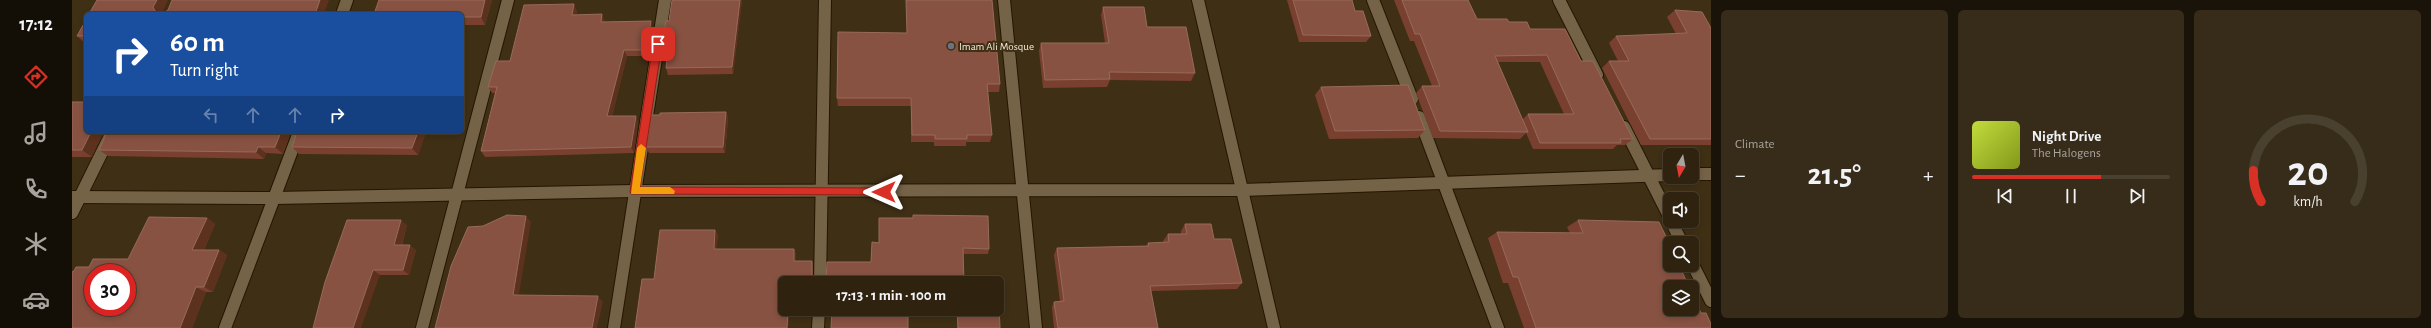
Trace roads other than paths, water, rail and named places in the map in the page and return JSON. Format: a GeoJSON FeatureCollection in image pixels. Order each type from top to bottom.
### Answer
{"type":"FeatureCollection","features":[{"type":"Feature","properties":{"kind":"street"},"geometry":{"type":"LineString","coordinates":[[343,12],[347,0]]}},
{"type":"Feature","properties":{"kind":"street"},"geometry":{"type":"LineString","coordinates":[[422,328],[508,0]]}},
{"type":"Feature","properties":{"kind":"street"},"geometry":{"type":"LineString","coordinates":[[614,328],[634,191],[665,0]]}},
{"type":"Feature","properties":{"kind":"street"},"geometry":{"type":"LineString","coordinates":[[820,276],[826,0]]}},
{"type":"Feature","properties":{"kind":"street"},"geometry":{"type":"LineString","coordinates":[[1004,0],[1036,328]]}},
{"type":"Feature","properties":{"kind":"street"},"geometry":{"type":"LineString","coordinates":[[1198,0],[1274,328]]}},
{"type":"Feature","properties":{"kind":"street"},"geometry":{"type":"LineString","coordinates":[[1373,0],[1444,182],[1498,328]]}},
{"type":"Feature","properties":{"kind":"street"},"geometry":{"type":"LineString","coordinates":[[1558,0],[1602,84]]}},
{"type":"Feature","properties":{"kind":"street"},"geometry":{"type":"LineString","coordinates":[[1620,119],[1663,204]]}},
{"type":"Feature","properties":{"kind":"street"},"geometry":{"type":"LineString","coordinates":[[72,213],[76,197],[111,134]]}},
{"type":"Feature","properties":{"kind":"street"},"geometry":{"type":"LineString","coordinates":[[225,328],[298,134]]}},
{"type":"Feature","properties":{"kind":"street"},"geometry":{"type":"LineString","coordinates":[[1699,174],[1711,174]]}},
{"type":"Feature","properties":{"kind":"street"},"geometry":{"type":"LineString","coordinates":[[76,197],[274,198],[634,191],[1023,192],[1241,190],[1663,175]]}},
{"type":"Feature","properties":{"kind":"street"},"geometry":{"type":"LineString","coordinates":[[1696,272],[1711,301]]}},
{"type":"Feature","properties":{"kind":"street"},"geometry":{"type":"LineString","coordinates":[[818,328],[819,316]]}},
{"type":"Feature","properties":{"kind":"place","name":"Imam Ali Mosque"},"geometry":{"type":"Point","coordinates":[951,46]}}]}
